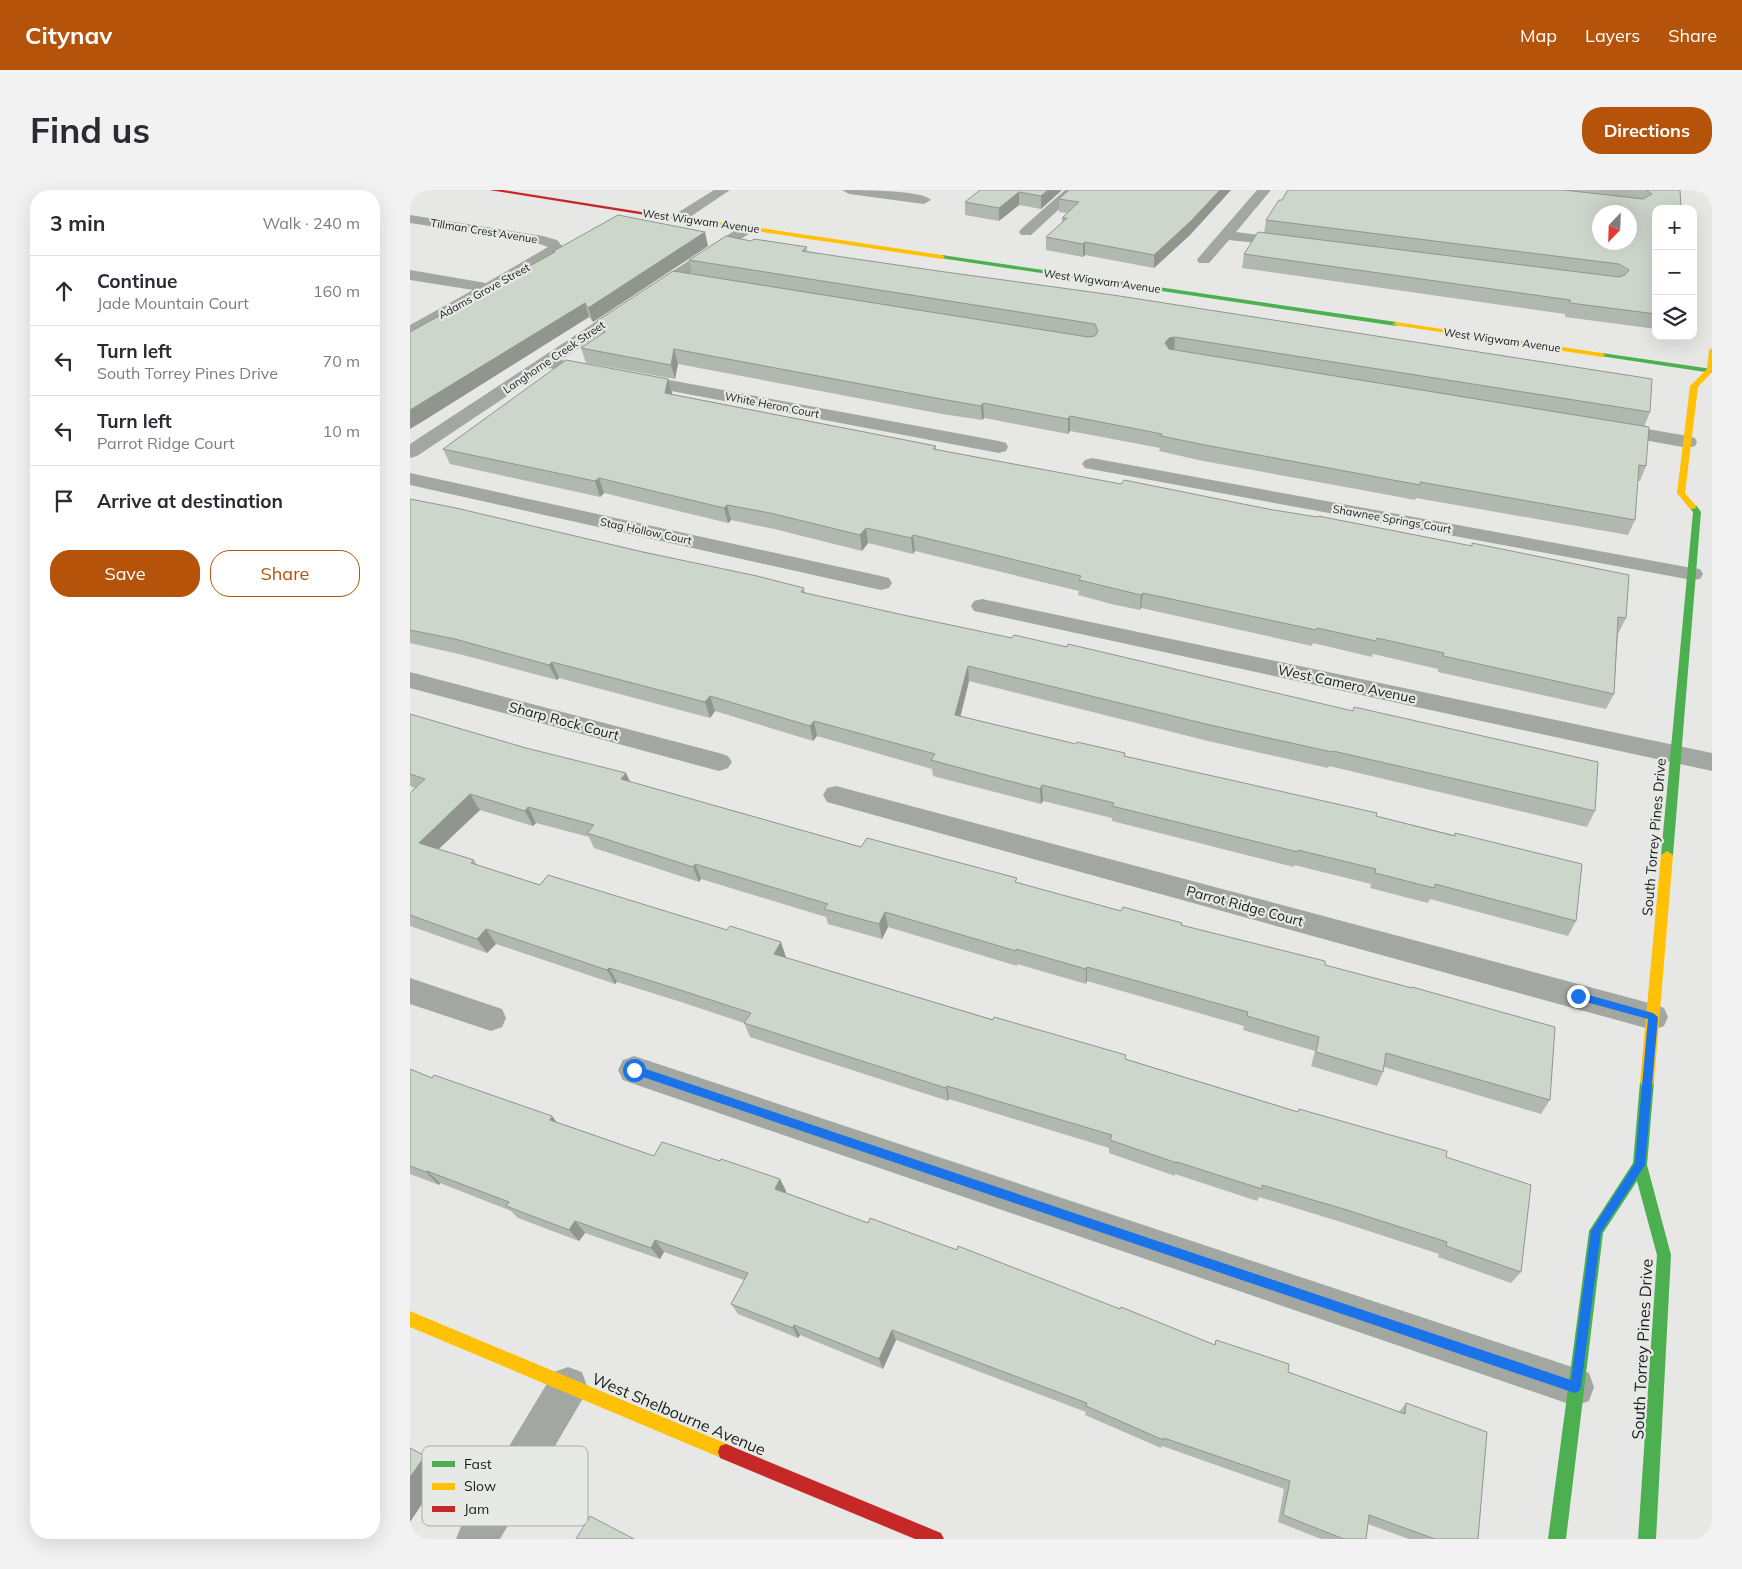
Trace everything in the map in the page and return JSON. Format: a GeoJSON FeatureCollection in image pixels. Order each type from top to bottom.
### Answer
{"type":"FeatureCollection","features":[{"type":"Feature","properties":{"kind":"street","name":"West Wigwam Avenue"},"geometry":{"type":"LineString","coordinates":[[492,190],[1711,371]]}},
{"type":"Feature","properties":{"kind":"street"},"geometry":{"type":"LineString","coordinates":[[679,218],[722,190]]}},
{"type":"Feature","properties":{"kind":"street"},"geometry":{"type":"LineString","coordinates":[[849,190],[924,200]]}},
{"type":"Feature","properties":{"kind":"street"},"geometry":{"type":"LineString","coordinates":[[1026,232],[1073,190]]}},
{"type":"Feature","properties":{"kind":"street"},"geometry":{"type":"LineString","coordinates":[[1204,260],[1264,190]]}},
{"type":"Feature","properties":{"kind":"street","name":"Tillman Crest Avenue"},"geometry":{"type":"LineString","coordinates":[[410,219],[534,238],[547,241],[556,247]]}},
{"type":"Feature","properties":{"kind":"street","name":"Langhorne Creek Street"},"geometry":{"type":"LineString","coordinates":[[410,452],[748,228]]}},
{"type":"Feature","properties":{"kind":"street"},"geometry":{"type":"LineString","coordinates":[[1226,235],[1304,245]]}},
{"type":"Feature","properties":{"kind":"street","name":"Adams Grove Street"},"geometry":{"type":"LineString","coordinates":[[410,332],[552,252],[556,247]]}},
{"type":"Feature","properties":{"kind":"street"},"geometry":{"type":"LineString","coordinates":[[410,275],[489,288]]}},
{"type":"Feature","properties":{"kind":"street"},"geometry":{"type":"LineString","coordinates":[[674,278],[693,281]]}},
{"type":"Feature","properties":{"kind":"street"},"geometry":{"type":"LineString","coordinates":[[1711,371],[1712,350]]}},
{"type":"Feature","properties":{"kind":"street","name":"White Heron Court"},"geometry":{"type":"LineString","coordinates":[[546,362],[999,447]]}},
{"type":"Feature","properties":{"kind":"street","name":"South Torrey Pines Drive"},"geometry":{"type":"LineString","coordinates":[[1647,1539],[1664,1255],[1640,1165],[1692,574],[1701,510],[1681,493],[1694,386],[1711,371]]}},
{"type":"Feature","properties":{"kind":"street"},"geometry":{"type":"LineString","coordinates":[[1591,426],[1688,442]]}},
{"type":"Feature","properties":{"kind":"street","name":"Shawnee Springs Court"},"geometry":{"type":"LineString","coordinates":[[1092,464],[1692,574]]}},
{"type":"Feature","properties":{"kind":"street","name":"Stag Hollow Court"},"geometry":{"type":"LineString","coordinates":[[410,479],[881,583]]}},
{"type":"Feature","properties":{"kind":"street","name":"West Camero Avenue"},"geometry":{"type":"LineString","coordinates":[[982,606],[1712,762]]}},
{"type":"Feature","properties":{"kind":"street","name":"Sharp Rock Court"},"geometry":{"type":"LineString","coordinates":[[410,680],[719,762]]}},
{"type":"Feature","properties":{"kind":"street","name":"Parrot Ridge Court"},"geometry":{"type":"LineString","coordinates":[[836,795],[1653,1017]]}},
{"type":"Feature","properties":{"kind":"street"},"geometry":{"type":"LineString","coordinates":[[410,991],[491,1018]]}},
{"type":"Feature","properties":{"kind":"street"},"geometry":{"type":"LineString","coordinates":[[634,1070],[1575,1387]]}},
{"type":"Feature","properties":{"kind":"street","name":"South Torrey Pines Drive"},"geometry":{"type":"LineString","coordinates":[[1557,1539],[1596,1231],[1640,1165]]}},
{"type":"Feature","properties":{"kind":"street","name":"West Shelbourne Avenue"},"geometry":{"type":"LineString","coordinates":[[410,1319],[935,1539]]}},
{"type":"Feature","properties":{"kind":"street"},"geometry":{"type":"LineString","coordinates":[[532,1446],[568,1386]]}},
{"type":"Feature","properties":{"kind":"street"},"geometry":{"type":"LineString","coordinates":[[477,1539],[485,1526]]}},
{"type":"Feature","properties":{"kind":"building"},"geometry":{"type":"Polygon","coordinates":[[[980,190],[1048,190],[1041,196],[1019,192],[999,208],[965,202],[980,190]]]}},
{"type":"Feature","properties":{"kind":"building"},"geometry":{"type":"Polygon","coordinates":[[[1069,190],[1220,190],[1191,221],[1154,255],[1046,237],[1067,218],[1062,218],[1079,202],[1059,199],[1069,190]]]}},
{"type":"Feature","properties":{"kind":"building"},"geometry":{"type":"Polygon","coordinates":[[[1288,190],[1564,190],[1643,199],[1652,194],[1646,190],[1680,190],[1681,205],[1652,205],[1652,313],[1570,303],[1570,300],[1244,254],[1258,232],[1619,277],[1625,275],[1629,270],[1619,264],[1266,220],[1279,200],[1282,200],[1288,190]]]}},
{"type":"Feature","properties":{"kind":"building"},"geometry":{"type":"Polygon","coordinates":[[[618,215],[705,232],[588,308],[585,303],[410,410],[410,332],[618,215]]]}},
{"type":"Feature","properties":{"kind":"building"},"geometry":{"type":"Polygon","coordinates":[[[726,236],[751,241],[754,239],[807,247],[802,251],[1113,295],[1652,379],[1650,412],[1175,337],[1169,338],[1165,343],[1169,349],[1649,427],[1646,466],[1639,465],[1635,520],[1420,482],[1420,485],[1205,445],[1161,436],[1162,434],[1070,416],[1068,419],[983,403],[981,406],[674,349],[671,365],[581,348],[605,332],[597,321],[673,271],[1088,337],[1095,336],[1098,331],[1095,324],[689,260],[726,236]]]}},
{"type":"Feature","properties":{"kind":"building"},"geometry":{"type":"Polygon","coordinates":[[[566,360],[668,379],[665,393],[936,446],[933,449],[1121,484],[1124,480],[1268,509],[1318,516],[1472,546],[1472,543],[1629,575],[1626,618],[1618,617],[1614,694],[1443,656],[1444,653],[1377,638],[1376,641],[1143,593],[1141,595],[1079,580],[1081,576],[913,535],[911,538],[866,528],[860,535],[770,513],[727,505],[724,508],[599,478],[595,481],[443,449],[566,360]]]}},
{"type":"Feature","properties":{"kind":"building"},"geometry":{"type":"Polygon","coordinates":[[[410,499],[757,576],[804,588],[801,592],[908,616],[1012,638],[1014,635],[1067,647],[1068,644],[1353,711],[1354,707],[1598,762],[1595,811],[1210,725],[968,666],[955,715],[1076,744],[1077,742],[1125,753],[1124,756],[1377,813],[1376,816],[1455,836],[1455,833],[1582,864],[1576,921],[1435,884],[1434,888],[1375,873],[1376,869],[1298,850],[1298,852],[1112,806],[1114,803],[1042,785],[1040,789],[990,776],[931,760],[935,754],[814,721],[810,726],[710,696],[705,702],[552,662],[549,665],[455,639],[410,630],[410,499]]]}},
{"type":"Feature","properties":{"kind":"building"},"geometry":{"type":"Polygon","coordinates":[[[410,714],[526,748],[626,773],[621,779],[861,847],[867,838],[1017,878],[1015,882],[1121,911],[1123,907],[1182,923],[1181,925],[1325,961],[1325,965],[1555,1027],[1550,1100],[1386,1053],[1383,1072],[1316,1052],[1319,1037],[1247,1016],[1248,1012],[1087,967],[1086,969],[1016,949],[1016,951],[885,912],[879,924],[824,909],[828,904],[695,864],[693,867],[587,833],[594,825],[528,807],[525,811],[470,794],[419,843],[474,860],[471,863],[540,885],[548,875],[727,930],[730,926],[781,942],[774,954],[993,1020],[994,1017],[1126,1055],[1125,1059],[1298,1112],[1299,1109],[1447,1151],[1446,1157],[1531,1185],[1521,1272],[1446,1246],[1447,1242],[1262,1185],[1262,1189],[1177,1163],[1110,1140],[1112,1135],[947,1086],[946,1088],[744,1023],[751,1013],[674,988],[609,968],[607,970],[486,929],[477,939],[410,915],[410,793],[425,779],[410,774],[410,714]]]}},
{"type":"Feature","properties":{"kind":"building"},"geometry":{"type":"Polygon","coordinates":[[[410,1069],[432,1078],[434,1075],[552,1116],[550,1120],[654,1156],[662,1142],[720,1161],[721,1159],[780,1179],[775,1189],[868,1223],[870,1218],[957,1250],[958,1246],[1120,1309],[1121,1307],[1215,1345],[1216,1340],[1289,1364],[1288,1372],[1405,1414],[1406,1403],[1487,1432],[1478,1539],[1435,1539],[1369,1515],[1366,1539],[1344,1539],[1283,1515],[1290,1481],[1164,1438],[1163,1440],[1086,1406],[1087,1403],[892,1330],[879,1359],[794,1325],[793,1328],[731,1304],[748,1273],[655,1240],[651,1248],[575,1221],[569,1230],[506,1206],[509,1202],[410,1166],[410,1069]]]}},
{"type":"Feature","properties":{"kind":"building"},"geometry":{"type":"Polygon","coordinates":[[[410,1448],[422,1454],[422,1460],[410,1477],[410,1448]]]}},
{"type":"Feature","properties":{"kind":"building"},"geometry":{"type":"Polygon","coordinates":[[[590,1516],[634,1539],[576,1539],[584,1526],[588,1526],[590,1516]]]}},
{"type":"Feature","properties":{"kind":"traffic: fast"},"geometry":{"type":"LineString","coordinates":[[942,257],[1396,324]]}},
{"type":"Feature","properties":{"kind":"traffic: fast"},"geometry":{"type":"LineString","coordinates":[[1602,355],[1712,371]]}},
{"type":"Feature","properties":{"kind":"traffic: fast"},"geometry":{"type":"LineString","coordinates":[[1667,855],[1697,512],[1693,507]]}},
{"type":"Feature","properties":{"kind":"traffic: fast"},"geometry":{"type":"LineString","coordinates":[[1647,1082],[1640,1165],[1664,1255],[1647,1539]]}},
{"type":"Feature","properties":{"kind":"traffic: fast"},"geometry":{"type":"LineString","coordinates":[[1557,1539],[1596,1231],[1640,1165]]}},
{"type":"Feature","properties":{"kind":"traffic: slow"},"geometry":{"type":"LineString","coordinates":[[645,213],[942,257]]}},
{"type":"Feature","properties":{"kind":"traffic: slow"},"geometry":{"type":"LineString","coordinates":[[1396,324],[1602,355]]}},
{"type":"Feature","properties":{"kind":"traffic: slow"},"geometry":{"type":"LineString","coordinates":[[1693,507],[1681,493],[1694,386],[1710,370],[1712,350]]}},
{"type":"Feature","properties":{"kind":"traffic: slow"},"geometry":{"type":"LineString","coordinates":[[1647,1082],[1667,855]]}},
{"type":"Feature","properties":{"kind":"traffic: slow"},"geometry":{"type":"LineString","coordinates":[[410,1319],[726,1452]]}},
{"type":"Feature","properties":{"kind":"traffic: jam"},"geometry":{"type":"LineString","coordinates":[[492,190],[645,213]]}},
{"type":"Feature","properties":{"kind":"traffic: jam"},"geometry":{"type":"LineString","coordinates":[[726,1452],[935,1539]]}},
{"type":"Feature","properties":{"kind":"route"},"geometry":{"type":"LineString","coordinates":[[634,1070],[1575,1387],[1596,1231],[1640,1165],[1653,1017],[1578,996]]}}]}
